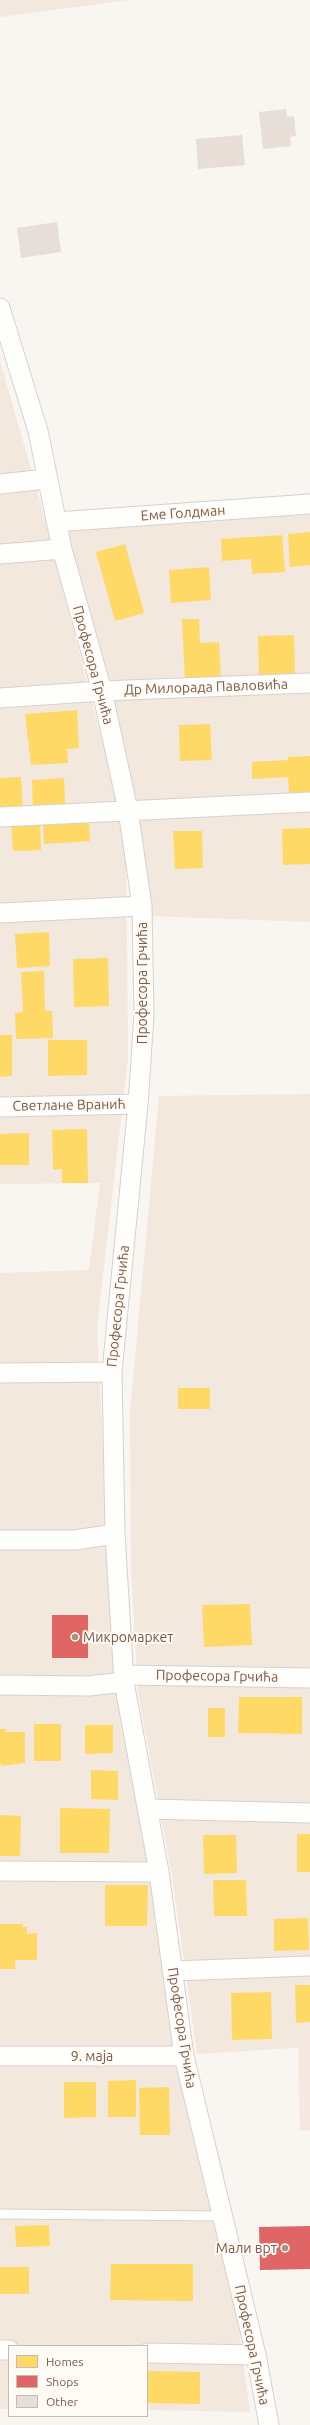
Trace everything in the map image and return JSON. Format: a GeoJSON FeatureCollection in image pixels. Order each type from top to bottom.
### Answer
{"type":"FeatureCollection","features":[{"type":"Feature","properties":{"kind":"street","name":"Професора Грчића"},"geometry":{"type":"LineString","coordinates":[[0,308],[7,354],[38,431],[46,479],[62,549],[102,691],[128,810],[142,906],[144,1015],[138,1104],[112,1372],[115,1534],[124,1679],[159,1872],[184,2056],[256,2355],[269,2425]]}},
{"type":"Feature","properties":{"kind":"street"},"geometry":{"type":"LineString","coordinates":[[0,484],[46,479]]}},
{"type":"Feature","properties":{"kind":"street","name":"Еме Голдман"},"geometry":{"type":"LineString","coordinates":[[56,522],[310,504]]}},
{"type":"Feature","properties":{"kind":"street"},"geometry":{"type":"LineString","coordinates":[[0,554],[62,549]]}},
{"type":"Feature","properties":{"kind":"street","name":"Др Милорада Павловића"},"geometry":{"type":"LineString","coordinates":[[0,698],[102,691],[310,683]]}},
{"type":"Feature","properties":{"kind":"street"},"geometry":{"type":"LineString","coordinates":[[0,817],[310,802]]}},
{"type":"Feature","properties":{"kind":"street"},"geometry":{"type":"LineString","coordinates":[[0,913],[142,906]]}},
{"type":"Feature","properties":{"kind":"street","name":"Светлане Вранић"},"geometry":{"type":"LineString","coordinates":[[0,1107],[138,1104]]}},
{"type":"Feature","properties":{"kind":"street"},"geometry":{"type":"LineString","coordinates":[[0,1373],[112,1372]]}},
{"type":"Feature","properties":{"kind":"street"},"geometry":{"type":"LineString","coordinates":[[0,1540],[74,1540],[115,1534]]}},
{"type":"Feature","properties":{"kind":"street","name":"Професора Грчића"},"geometry":{"type":"LineString","coordinates":[[124,1679],[310,1678]]}},
{"type":"Feature","properties":{"kind":"street"},"geometry":{"type":"LineString","coordinates":[[0,1686],[89,1686],[124,1679]]}},
{"type":"Feature","properties":{"kind":"street"},"geometry":{"type":"LineString","coordinates":[[148,1808],[310,1813]]}},
{"type":"Feature","properties":{"kind":"street"},"geometry":{"type":"LineString","coordinates":[[0,1871],[159,1872]]}},
{"type":"Feature","properties":{"kind":"street"},"geometry":{"type":"LineString","coordinates":[[172,1971],[310,1966]]}},
{"type":"Feature","properties":{"kind":"street","name":"9. маја"},"geometry":{"type":"LineString","coordinates":[[0,2056],[184,2056]]}},
{"type":"Feature","properties":{"kind":"street"},"geometry":{"type":"LineString","coordinates":[[148,2353],[256,2355]]}},
{"type":"Feature","properties":{"kind":"lane"},"geometry":{"type":"LineString","coordinates":[[0,2214],[222,2216]]}},
{"type":"Feature","properties":{"kind":"shaded area"},"geometry":{"type":"Polygon","coordinates":[[[0,0],[129,0],[0,17],[0,0]]]}},
{"type":"Feature","properties":{"kind":"shaded area"},"geometry":{"type":"Polygon","coordinates":[[[0,361],[39,497],[126,833],[128,1059],[97,1326],[113,1641],[219,2178],[250,2412],[148,2410],[148,2345],[8,2345],[8,2409],[0,2409],[0,1273],[89,1270],[100,1183],[0,1184],[0,361]]]}},
{"type":"Feature","properties":{"kind":"shaded area"},"geometry":{"type":"Polygon","coordinates":[[[310,509],[310,922],[150,916],[137,820],[66,522],[310,509]]]}},
{"type":"Feature","properties":{"kind":"shaded area"},"geometry":{"type":"Polygon","coordinates":[[[310,1094],[310,2047],[197,2054],[172,1876],[138,1692],[131,1570],[130,1413],[159,1096],[310,1094]]]}},
{"type":"Feature","properties":{"kind":"shaded area"},"geometry":{"type":"Polygon","coordinates":[[[310,2040],[310,2130],[300,2131],[298,2041],[310,2040]]]}},
{"type":"Feature","properties":{"kind":"building: Homes"},"geometry":{"type":"Polygon","coordinates":[[[310,532],[310,565],[290,567],[288,534],[310,532]]]}},
{"type":"Feature","properties":{"kind":"building: Homes"},"geometry":{"type":"Polygon","coordinates":[[[282,535],[285,572],[252,574],[251,559],[222,561],[221,539],[282,535]]]}},
{"type":"Feature","properties":{"kind":"building: Homes"},"geometry":{"type":"Polygon","coordinates":[[[125,544],[144,613],[115,621],[96,552],[125,544]]]}},
{"type":"Feature","properties":{"kind":"building: Homes"},"geometry":{"type":"Polygon","coordinates":[[[209,567],[211,600],[171,603],[169,570],[209,567]]]}},
{"type":"Feature","properties":{"kind":"building: Homes"},"geometry":{"type":"Polygon","coordinates":[[[182,619],[199,619],[200,643],[219,642],[221,680],[185,682],[182,619]]]}},
{"type":"Feature","properties":{"kind":"building: Homes"},"geometry":{"type":"Polygon","coordinates":[[[294,635],[295,673],[259,675],[258,636],[294,635]]]}},
{"type":"Feature","properties":{"kind":"building: Homes"},"geometry":{"type":"Polygon","coordinates":[[[77,710],[79,748],[67,749],[68,763],[31,765],[25,714],[77,710]]]}},
{"type":"Feature","properties":{"kind":"building: Homes"},"geometry":{"type":"Polygon","coordinates":[[[210,724],[212,760],[180,761],[179,725],[210,724]]]}},
{"type":"Feature","properties":{"kind":"building: Homes"},"geometry":{"type":"Polygon","coordinates":[[[310,756],[310,793],[289,793],[288,777],[252,779],[252,762],[288,760],[288,757],[310,756]]]}},
{"type":"Feature","properties":{"kind":"building: Homes"},"geometry":{"type":"Polygon","coordinates":[[[21,777],[23,809],[0,810],[0,778],[21,777]]]}},
{"type":"Feature","properties":{"kind":"building: Homes"},"geometry":{"type":"Polygon","coordinates":[[[64,778],[65,807],[33,809],[32,780],[64,778]]]}},
{"type":"Feature","properties":{"kind":"building: Homes"},"geometry":{"type":"Polygon","coordinates":[[[89,818],[90,841],[44,844],[43,821],[89,818]]]}},
{"type":"Feature","properties":{"kind":"building: Homes"},"geometry":{"type":"Polygon","coordinates":[[[40,821],[41,850],[13,851],[11,823],[40,821]]]}},
{"type":"Feature","properties":{"kind":"building: Homes"},"geometry":{"type":"Polygon","coordinates":[[[310,828],[310,864],[283,865],[282,829],[310,828]]]}},
{"type":"Feature","properties":{"kind":"building: Homes"},"geometry":{"type":"Polygon","coordinates":[[[173,831],[202,831],[203,868],[175,869],[173,831]]]}},
{"type":"Feature","properties":{"kind":"building: Homes"},"geometry":{"type":"Polygon","coordinates":[[[49,932],[50,966],[17,968],[15,934],[49,932]]]}},
{"type":"Feature","properties":{"kind":"building: Homes"},"geometry":{"type":"Polygon","coordinates":[[[108,958],[109,1006],[74,1007],[73,959],[108,958]]]}},
{"type":"Feature","properties":{"kind":"building: Homes"},"geometry":{"type":"Polygon","coordinates":[[[44,971],[45,1011],[52,1011],[53,1038],[16,1039],[15,1013],[23,1012],[21,972],[44,971]]]}},
{"type":"Feature","properties":{"kind":"building: Homes"},"geometry":{"type":"Polygon","coordinates":[[[0,1035],[12,1035],[12,1076],[0,1077],[0,1035]]]}},
{"type":"Feature","properties":{"kind":"building: Homes"},"geometry":{"type":"Polygon","coordinates":[[[48,1040],[87,1040],[87,1075],[48,1076],[48,1040]]]}},
{"type":"Feature","properties":{"kind":"building: Homes"},"geometry":{"type":"Polygon","coordinates":[[[87,1129],[88,1183],[62,1183],[62,1169],[53,1170],[52,1130],[87,1129]]]}},
{"type":"Feature","properties":{"kind":"building: Homes"},"geometry":{"type":"Polygon","coordinates":[[[29,1133],[29,1165],[0,1165],[0,1134],[29,1133]]]}},
{"type":"Feature","properties":{"kind":"building: Homes"},"geometry":{"type":"Polygon","coordinates":[[[178,1388],[210,1388],[210,1409],[178,1409],[178,1388]]]}},
{"type":"Feature","properties":{"kind":"building: Homes"},"geometry":{"type":"Polygon","coordinates":[[[250,1604],[252,1645],[204,1647],[202,1605],[250,1604]]]}},
{"type":"Feature","properties":{"kind":"building: Homes"},"geometry":{"type":"Polygon","coordinates":[[[239,1697],[302,1697],[302,1734],[238,1733],[239,1697]]]}},
{"type":"Feature","properties":{"kind":"building: Homes"},"geometry":{"type":"Polygon","coordinates":[[[208,1708],[225,1708],[225,1737],[208,1737],[208,1708]]]}},
{"type":"Feature","properties":{"kind":"building: Homes"},"geometry":{"type":"Polygon","coordinates":[[[34,1724],[61,1724],[61,1761],[34,1761],[34,1724]]]}},
{"type":"Feature","properties":{"kind":"building: Homes"},"geometry":{"type":"Polygon","coordinates":[[[85,1725],[113,1725],[113,1753],[85,1754],[85,1725]]]}},
{"type":"Feature","properties":{"kind":"building: Homes"},"geometry":{"type":"Polygon","coordinates":[[[0,1729],[6,1729],[6,1732],[25,1732],[25,1763],[2,1766],[0,1763],[0,1729]]]}},
{"type":"Feature","properties":{"kind":"building: Homes"},"geometry":{"type":"Polygon","coordinates":[[[91,1770],[118,1771],[118,1800],[91,1799],[91,1770]]]}},
{"type":"Feature","properties":{"kind":"building: Homes"},"geometry":{"type":"Polygon","coordinates":[[[60,1808],[110,1809],[109,1853],[60,1853],[60,1808]]]}},
{"type":"Feature","properties":{"kind":"building: Homes"},"geometry":{"type":"Polygon","coordinates":[[[0,1815],[21,1816],[20,1856],[0,1856],[0,1815]]]}},
{"type":"Feature","properties":{"kind":"building: Homes"},"geometry":{"type":"Polygon","coordinates":[[[297,1834],[310,1834],[310,1872],[297,1872],[297,1834]]]}},
{"type":"Feature","properties":{"kind":"building: Homes"},"geometry":{"type":"Polygon","coordinates":[[[203,1835],[236,1835],[237,1873],[204,1874],[203,1835]]]}},
{"type":"Feature","properties":{"kind":"building: Homes"},"geometry":{"type":"Polygon","coordinates":[[[213,1880],[246,1880],[247,1916],[214,1916],[213,1880]]]}},
{"type":"Feature","properties":{"kind":"building: Homes"},"geometry":{"type":"Polygon","coordinates":[[[105,1885],[148,1885],[147,1926],[105,1926],[105,1885]]]}},
{"type":"Feature","properties":{"kind":"building: Homes"},"geometry":{"type":"Polygon","coordinates":[[[308,1918],[309,1950],[274,1951],[274,1919],[308,1918]]]}},
{"type":"Feature","properties":{"kind":"building: Homes"},"geometry":{"type":"Polygon","coordinates":[[[0,1924],[23,1924],[23,1927],[27,1927],[27,1934],[37,1933],[37,1960],[15,1960],[15,1969],[0,1969],[0,1924]]]}},
{"type":"Feature","properties":{"kind":"building: Homes"},"geometry":{"type":"Polygon","coordinates":[[[295,1985],[310,1985],[310,2022],[296,2023],[295,1985]]]}},
{"type":"Feature","properties":{"kind":"building: Homes"},"geometry":{"type":"Polygon","coordinates":[[[271,1992],[272,2039],[232,2040],[231,1993],[271,1992]]]}},
{"type":"Feature","properties":{"kind":"building: Homes"},"geometry":{"type":"Polygon","coordinates":[[[136,2080],[136,2117],[108,2117],[108,2081],[136,2080]]]}},
{"type":"Feature","properties":{"kind":"building: Homes"},"geometry":{"type":"Polygon","coordinates":[[[64,2082],[96,2082],[96,2117],[64,2118],[64,2082]]]}},
{"type":"Feature","properties":{"kind":"building: Homes"},"geometry":{"type":"Polygon","coordinates":[[[169,2087],[170,2135],[140,2135],[139,2088],[169,2087]]]}},
{"type":"Feature","properties":{"kind":"building: Homes"},"geometry":{"type":"Polygon","coordinates":[[[49,2225],[50,2246],[16,2247],[15,2226],[49,2225]]]}},
{"type":"Feature","properties":{"kind":"building: Homes"},"geometry":{"type":"Polygon","coordinates":[[[111,2264],[193,2264],[193,2301],[110,2300],[111,2264]]]}},
{"type":"Feature","properties":{"kind":"building: Homes"},"geometry":{"type":"Polygon","coordinates":[[[0,2267],[29,2267],[29,2294],[0,2294],[0,2267]]]}},
{"type":"Feature","properties":{"kind":"building: Homes"},"geometry":{"type":"Polygon","coordinates":[[[148,2371],[200,2372],[200,2404],[148,2403],[148,2371]]]}},
{"type":"Feature","properties":{"kind":"building: Shops"},"geometry":{"type":"Polygon","coordinates":[[[52,1615],[88,1615],[88,1658],[52,1658],[52,1615]]]}},
{"type":"Feature","properties":{"kind":"building: Shops","name":"Мали врт"},"geometry":{"type":"Polygon","coordinates":[[[310,2226],[310,2269],[260,2270],[259,2227],[310,2226]]]}},
{"type":"Feature","properties":{"kind":"building: Other"},"geometry":{"type":"Polygon","coordinates":[[[286,109],[287,117],[294,116],[296,136],[290,137],[291,146],[263,149],[259,112],[286,109]]]}},
{"type":"Feature","properties":{"kind":"building: Other"},"geometry":{"type":"Polygon","coordinates":[[[242,135],[245,165],[198,169],[196,139],[242,135]]]}},
{"type":"Feature","properties":{"kind":"building: Other"},"geometry":{"type":"Polygon","coordinates":[[[57,222],[61,252],[21,258],[17,228],[57,222]]]}},
{"type":"Feature","properties":{"kind":"place","name":"Микромаркет"},"geometry":{"type":"Point","coordinates":[75,1637]}},
{"type":"Feature","properties":{"kind":"place","name":"Мали врт"},"geometry":{"type":"Point","coordinates":[285,2248]}}]}
